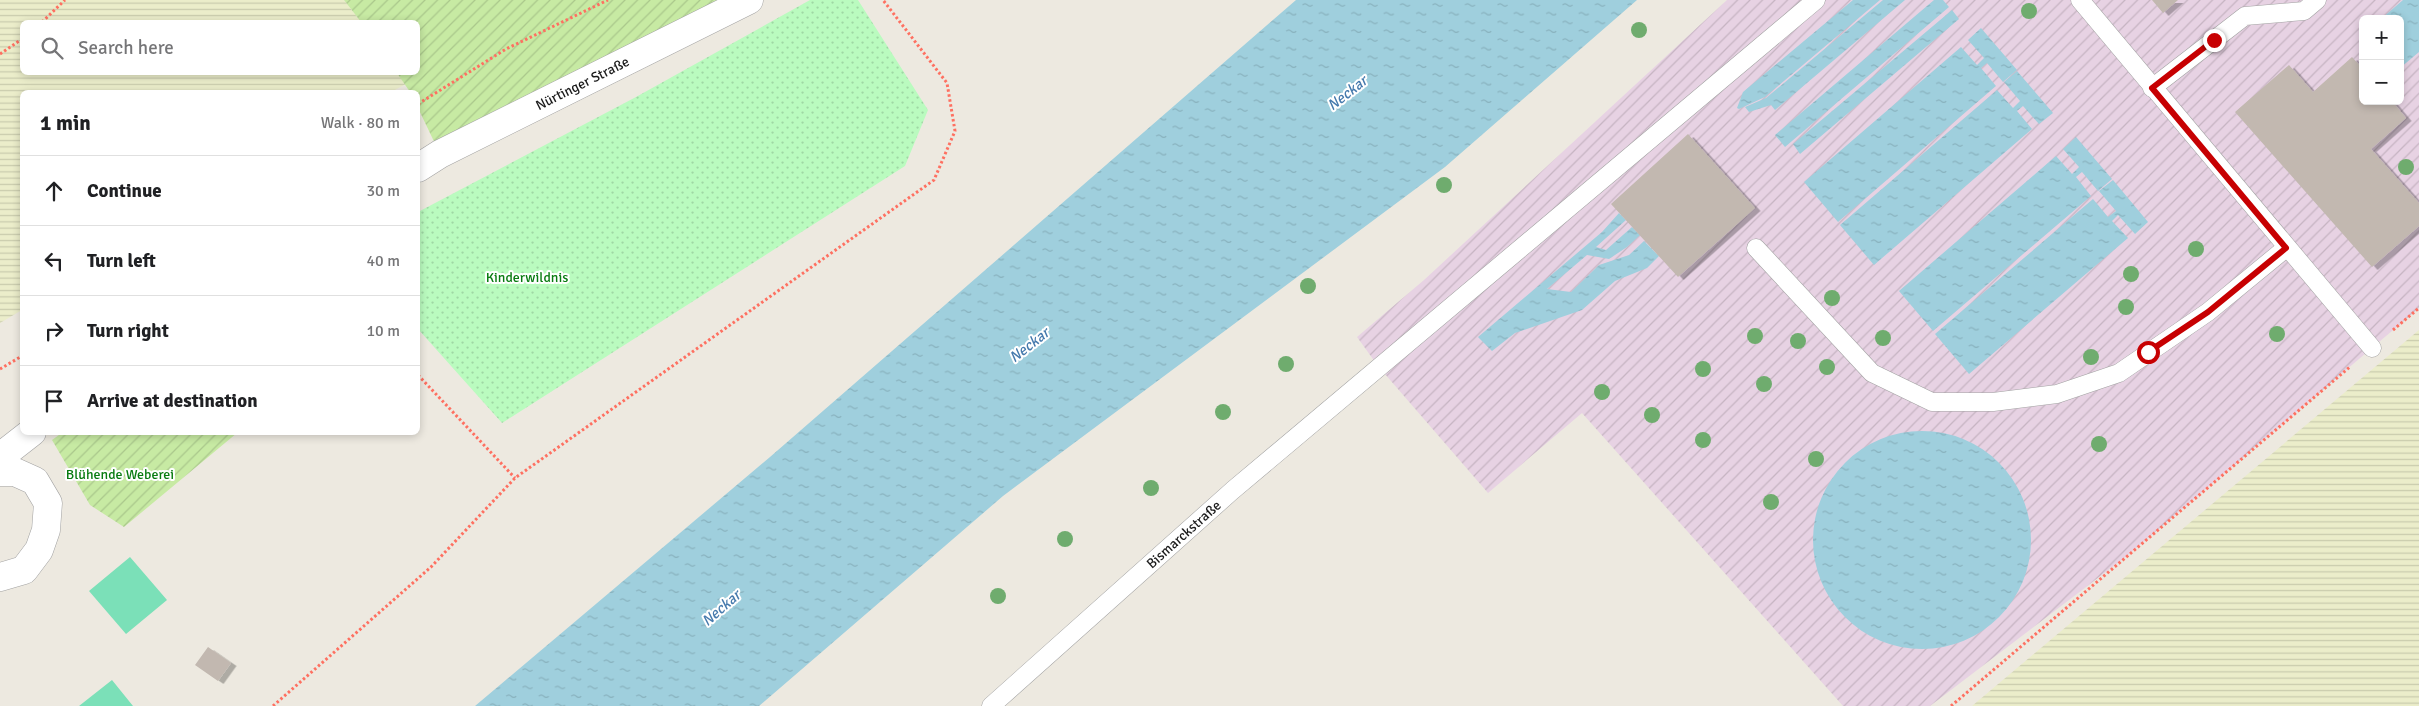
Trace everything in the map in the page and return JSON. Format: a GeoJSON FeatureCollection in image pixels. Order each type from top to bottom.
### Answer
{"type":"FeatureCollection","features":[{"type":"Feature","properties":{"kind":"street","name":"Nürtinger Straße"},"geometry":{"type":"LineString","coordinates":[[420,167],[440,154],[749,0]]}},
{"type":"Feature","properties":{"kind":"street"},"geometry":{"type":"LineString","coordinates":[[0,457],[28,435]]}},
{"type":"Feature","properties":{"kind":"street"},"geometry":{"type":"LineString","coordinates":[[0,472],[15,472],[35,482],[48,503],[46,530],[39,550],[24,570],[0,577]]}},
{"type":"Feature","properties":{"kind":"lane","name":"Bismarckstraße"},"geometry":{"type":"LineString","coordinates":[[991,706],[1232,490],[1816,0]]}},
{"type":"Feature","properties":{"kind":"lane"},"geometry":{"type":"LineString","coordinates":[[2080,0],[2286,248],[2372,348]]}},
{"type":"Feature","properties":{"kind":"lane"},"geometry":{"type":"LineString","coordinates":[[2152,88],[2245,16],[2304,11],[2317,0]]}},
{"type":"Feature","properties":{"kind":"lane"},"geometry":{"type":"LineString","coordinates":[[1756,248],[1872,373],[1932,402],[1993,402],[2057,394],[2119,373],[2208,312],[2286,248]]}},
{"type":"Feature","properties":{"kind":"path"},"geometry":{"type":"LineString","coordinates":[[44,20],[64,0]]}},
{"type":"Feature","properties":{"kind":"path"},"geometry":{"type":"LineString","coordinates":[[420,103],[506,49],[608,0]]}},
{"type":"Feature","properties":{"kind":"path"},"geometry":{"type":"LineString","coordinates":[[273,706],[431,567],[515,478],[934,180],[955,132],[947,83],[883,0]]}},
{"type":"Feature","properties":{"kind":"path"},"geometry":{"type":"LineString","coordinates":[[0,54],[20,40]]}},
{"type":"Feature","properties":{"kind":"path"},"geometry":{"type":"LineString","coordinates":[[1951,706],[2419,308]]}},
{"type":"Feature","properties":{"kind":"path"},"geometry":{"type":"LineString","coordinates":[[0,369],[20,357]]}},
{"type":"Feature","properties":{"kind":"path"},"geometry":{"type":"LineString","coordinates":[[420,377],[515,478]]}},
{"type":"Feature","properties":{"kind":"shaded area"},"geometry":{"type":"Polygon","coordinates":[[[1727,0],[2419,0],[2419,308],[2128,555],[1930,706],[1843,706],[1582,413],[1488,493],[1378,366],[1357,337],[1424,280],[1727,0]]]}},
{"type":"Feature","properties":{"kind":"green space"},"geometry":{"type":"Polygon","coordinates":[[[0,0],[344,0],[359,20],[20,20],[20,75],[399,75],[406,84],[395,90],[20,90],[20,311],[0,323],[0,0]]]}},
{"type":"Feature","properties":{"kind":"green space"},"geometry":{"type":"Polygon","coordinates":[[[344,0],[749,0],[440,154],[420,112],[420,90],[409,90],[398,75],[420,75],[420,20],[359,20],[344,0]]]}},
{"type":"Feature","properties":{"kind":"green space","name":"Kinderwildnis"},"geometry":{"type":"Polygon","coordinates":[[[810,0],[858,0],[928,110],[905,166],[502,423],[420,331],[420,211],[636,97],[810,0]]]}},
{"type":"Feature","properties":{"kind":"green space"},"geometry":{"type":"Polygon","coordinates":[[[2419,330],[2419,706],[1972,706],[2419,330]]]}},
{"type":"Feature","properties":{"kind":"green space","name":"Blühende Weberei"},"geometry":{"type":"Polygon","coordinates":[[[59,435],[235,435],[124,527],[90,505],[52,440],[59,435]]]}},
{"type":"Feature","properties":{"kind":"green space"},"geometry":{"type":"Polygon","coordinates":[[[130,557],[167,600],[126,634],[89,591],[130,557]]]}},
{"type":"Feature","properties":{"kind":"green space"},"geometry":{"type":"Polygon","coordinates":[[[112,680],[133,706],[79,706],[112,680]]]}},
{"type":"Feature","properties":{"kind":"water","name":"Neckar"},"geometry":{"type":"Polygon","coordinates":[[[1296,0],[1637,0],[1445,167],[1003,496],[759,706],[475,706],[770,457],[1296,0]]]}},
{"type":"Feature","properties":{"kind":"water"},"geometry":{"type":"Polygon","coordinates":[[[1853,0],[1880,0],[1765,97],[1739,109],[1737,108],[1743,92],[1853,0]]]}},
{"type":"Feature","properties":{"kind":"water"},"geometry":{"type":"Polygon","coordinates":[[[1883,0],[1905,0],[1775,110],[1771,105],[1749,112],[1745,107],[1766,98],[1883,0]]]}},
{"type":"Feature","properties":{"kind":"water"},"geometry":{"type":"Polygon","coordinates":[[[1934,0],[1943,0],[1949,7],[1785,147],[1775,135],[1934,0]]]}},
{"type":"Feature","properties":{"kind":"water"},"geometry":{"type":"Polygon","coordinates":[[[2403,0],[2419,0],[2419,52],[2404,65],[2404,15],[2386,15],[2403,0]]]}},
{"type":"Feature","properties":{"kind":"water"},"geometry":{"type":"Polygon","coordinates":[[[1952,10],[1959,19],[1800,154],[1793,144],[1952,10]]]}},
{"type":"Feature","properties":{"kind":"water"},"geometry":{"type":"Polygon","coordinates":[[[1981,28],[2017,70],[2003,82],[1987,63],[1981,68],[1996,86],[1838,222],[1804,182],[1961,47],[1977,65],[1984,58],[1968,40],[1981,28]]]}},
{"type":"Feature","properties":{"kind":"water"},"geometry":{"type":"Polygon","coordinates":[[[2017,71],[2053,113],[2039,124],[2023,106],[2017,111],[2032,129],[1874,265],[1840,225],[1997,90],[2013,108],[2020,101],[2004,82],[2017,71]]]}},
{"type":"Feature","properties":{"kind":"water"},"geometry":{"type":"Polygon","coordinates":[[[2076,137],[2112,179],[2098,191],[2082,172],[2076,177],[2091,196],[1933,331],[1899,291],[2056,156],[2072,174],[2079,167],[2063,149],[2076,137]]]}},
{"type":"Feature","properties":{"kind":"water"},"geometry":{"type":"Polygon","coordinates":[[[2113,180],[2148,222],[2135,234],[2118,215],[2112,221],[2128,238],[1969,374],[1935,334],[2093,199],[2108,217],[2116,211],[2099,191],[2113,180]]]}},
{"type":"Feature","properties":{"kind":"water"},"geometry":{"type":"Polygon","coordinates":[[[1619,213],[1626,220],[1596,247],[1606,250],[1632,227],[1640,235],[1627,247],[1609,259],[1587,255],[1547,289],[1571,292],[1599,265],[1629,255],[1644,241],[1659,256],[1647,268],[1615,281],[1582,310],[1515,333],[1492,351],[1478,337],[1602,232],[1619,213]]]}},
{"type":"Feature","properties":{"kind":"water"},"geometry":{"type":"Polygon","coordinates":[[[1911,431],[1933,431],[1954,435],[1974,443],[1991,455],[2007,471],[2019,488],[2027,508],[2031,540],[2027,572],[2019,592],[2007,609],[1991,625],[1974,637],[1954,645],[1933,649],[1911,649],[1890,645],[1870,637],[1853,625],[1837,609],[1825,592],[1817,572],[1813,551],[1813,529],[1817,508],[1825,488],[1837,471],[1853,455],[1870,443],[1890,435],[1911,431]]]}},
{"type":"Feature","properties":{"kind":"building"},"geometry":{"type":"Polygon","coordinates":[[[2152,0],[2178,0],[2163,13],[2152,0]]]}},
{"type":"Feature","properties":{"kind":"building"},"geometry":{"type":"Polygon","coordinates":[[[2352,57],[2359,65],[2359,105],[2395,105],[2406,118],[2371,149],[2419,203],[2419,226],[2372,267],[2235,112],[2289,65],[2313,92],[2352,57]]]}},
{"type":"Feature","properties":{"kind":"building"},"geometry":{"type":"Polygon","coordinates":[[[1688,134],[1755,208],[1678,277],[1611,204],[1688,134]]]}},
{"type":"Feature","properties":{"kind":"building"},"geometry":{"type":"Polygon","coordinates":[[[208,647],[231,663],[218,681],[195,665],[208,647]]]}},
{"type":"Feature","properties":{"kind":"route"},"geometry":{"type":"LineString","coordinates":[[2148,352],[2208,312],[2286,248],[2152,88],[2214,40]]}}]}
